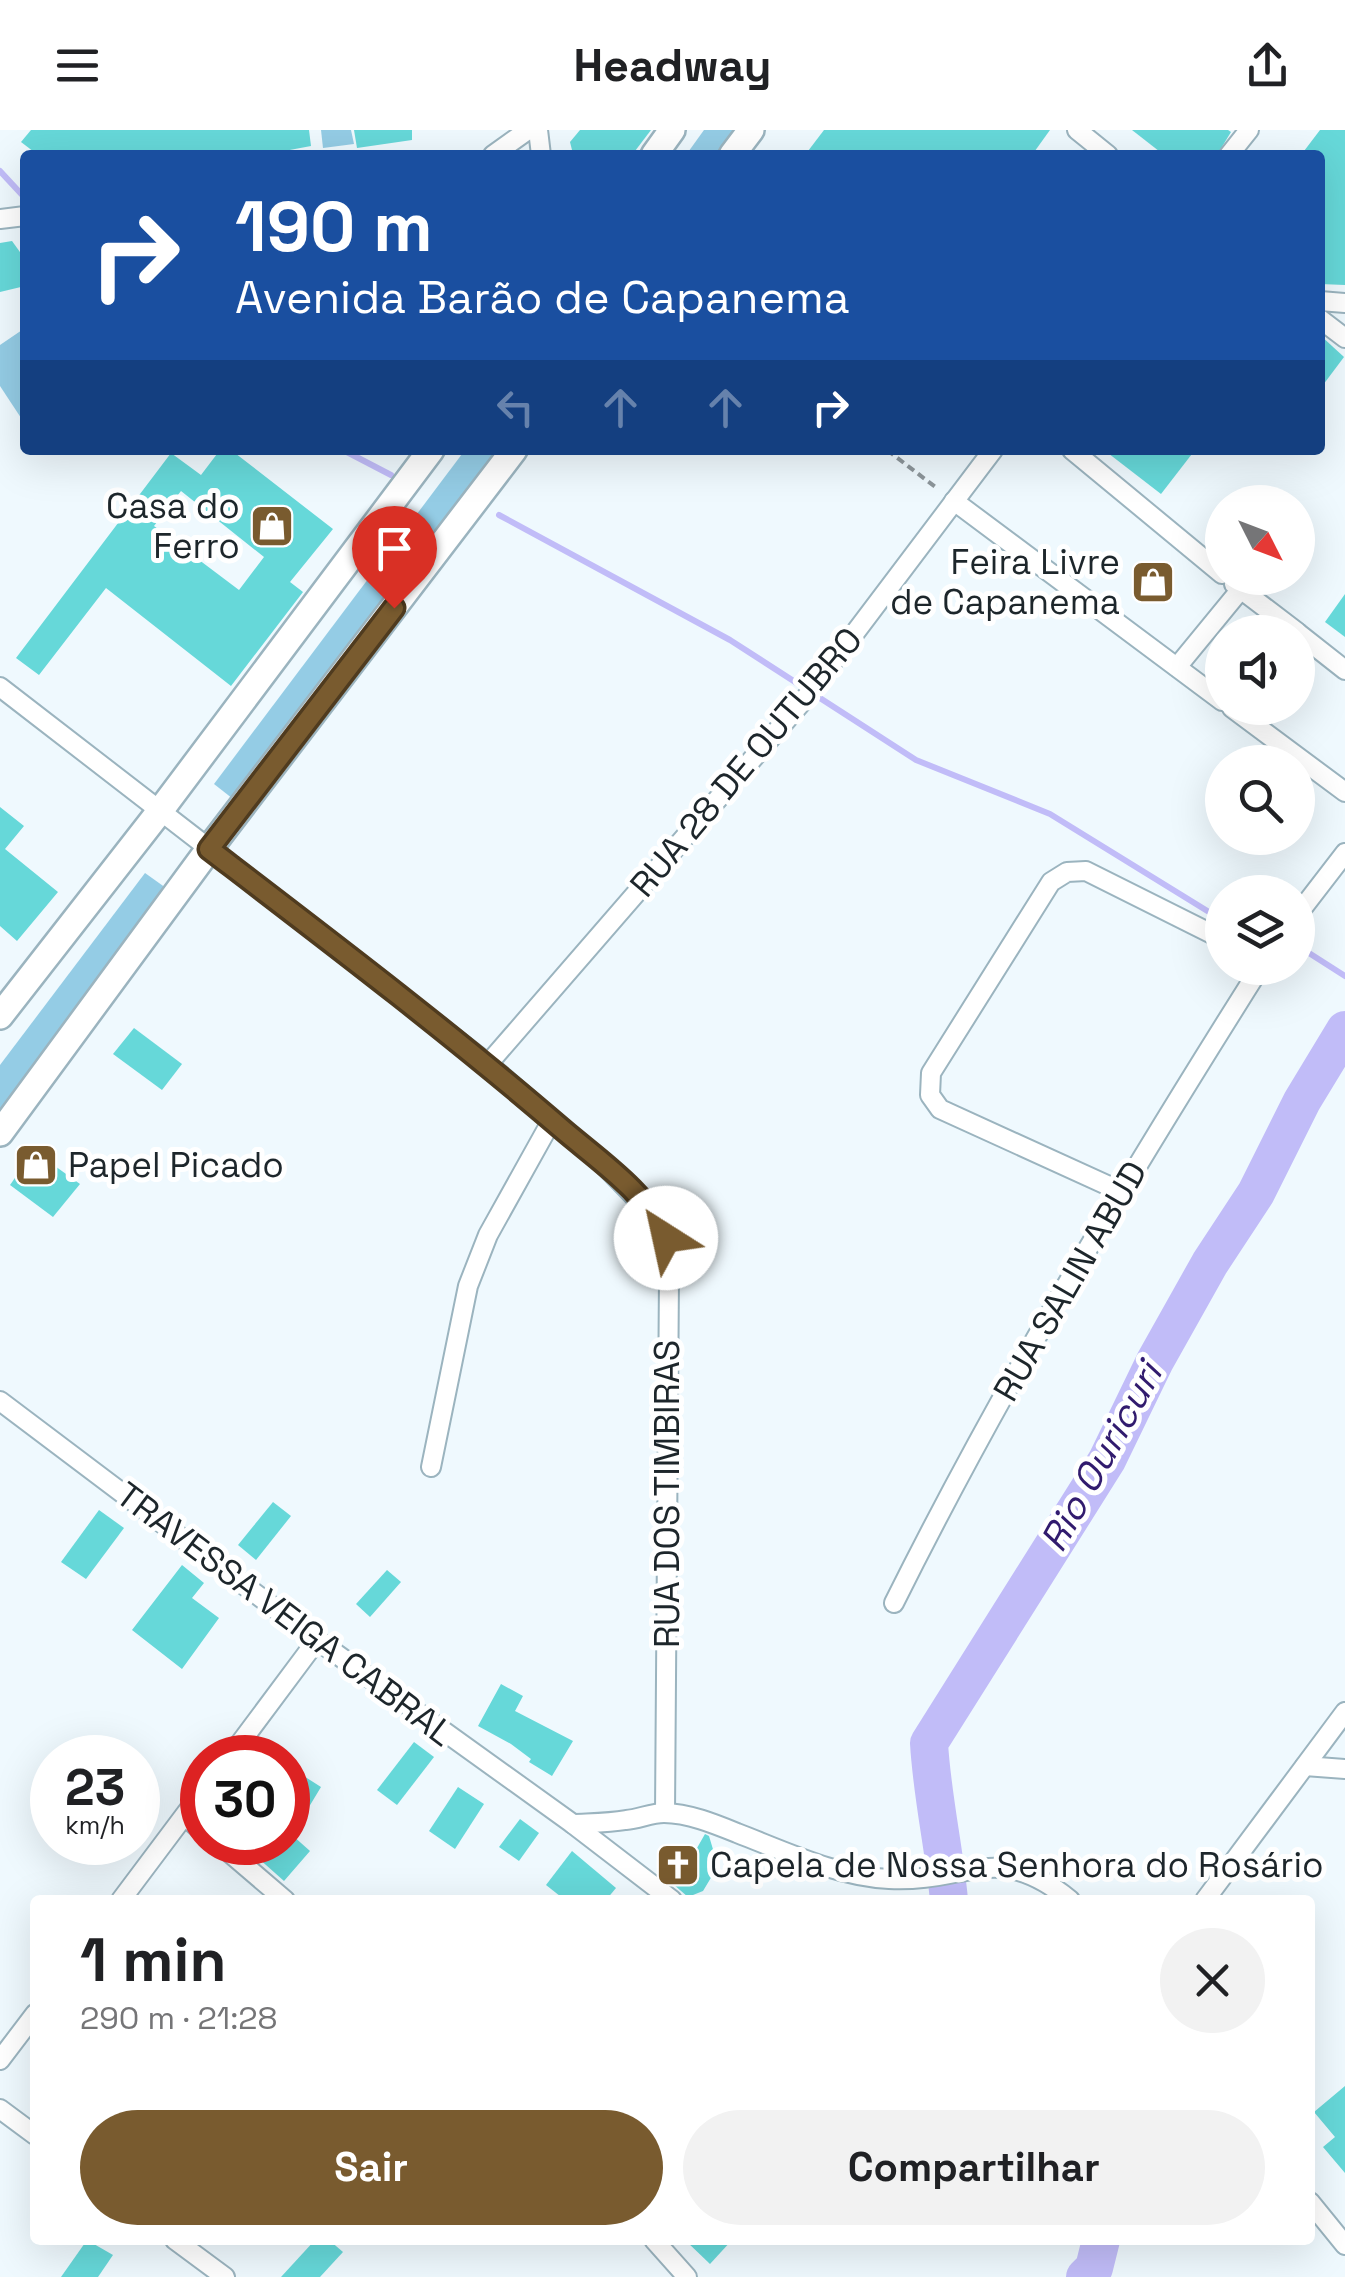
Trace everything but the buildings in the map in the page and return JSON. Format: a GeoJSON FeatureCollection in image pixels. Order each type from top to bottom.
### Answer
{"type":"FeatureCollection","features":[{"type":"Feature","properties":{"kind":"street"},"geometry":{"type":"LineString","coordinates":[[500,150],[528,130]]}},
{"type":"Feature","properties":{"kind":"street"},"geometry":{"type":"LineString","coordinates":[[736,150],[751,130]]}},
{"type":"Feature","properties":{"kind":"street"},"geometry":{"type":"LineString","coordinates":[[1076,130],[1102,150]]}},
{"type":"Feature","properties":{"kind":"street"},"geometry":{"type":"LineString","coordinates":[[1233,150],[1249,130]]}},
{"type":"Feature","properties":{"kind":"street"},"geometry":{"type":"LineString","coordinates":[[1325,323],[1345,338]]}},
{"type":"Feature","properties":{"kind":"street"},"geometry":{"type":"LineString","coordinates":[[0,1016],[160,811],[427,455]]}},
{"type":"Feature","properties":{"kind":"street"},"geometry":{"type":"LineString","coordinates":[[0,1133],[209,849],[510,455]]}},
{"type":"Feature","properties":{"kind":"street","name":"RUA 28 DE OUTUBRO"},"geometry":{"type":"LineString","coordinates":[[488,1064],[808,695],[986,455]]}},
{"type":"Feature","properties":{"kind":"street"},"geometry":{"type":"LineString","coordinates":[[1078,455],[1205,559]]}},
{"type":"Feature","properties":{"kind":"street"},"geometry":{"type":"LineString","coordinates":[[954,501],[1205,688]]}},
{"type":"Feature","properties":{"kind":"street"},"geometry":{"type":"LineString","coordinates":[[1178,667],[1221,595]]}},
{"type":"Feature","properties":{"kind":"street"},"geometry":{"type":"LineString","coordinates":[[1249,595],[1274,615]]}},
{"type":"Feature","properties":{"kind":"street"},"geometry":{"type":"LineString","coordinates":[[1315,647],[1345,670]]}},
{"type":"Feature","properties":{"kind":"street","name":"RUA DOS TIMBIRAS"},"geometry":{"type":"LineString","coordinates":[[0,688],[488,1064],[640,1199],[661,1224],[669,1276],[664,1813]]}},
{"type":"Feature","properties":{"kind":"street"},"geometry":{"type":"LineString","coordinates":[[1255,725],[1345,792]]}},
{"type":"Feature","properties":{"kind":"street"},"geometry":{"type":"LineString","coordinates":[[1315,892],[1345,852]]}},
{"type":"Feature","properties":{"kind":"street"},"geometry":{"type":"LineString","coordinates":[[1120,1191],[940,1109],[930,1095],[930,1074],[1051,882],[1067,872],[1086,870],[1205,930]]}},
{"type":"Feature","properties":{"kind":"street","name":"RUA SALIN ABUD"},"geometry":{"type":"LineString","coordinates":[[894,1602],[934,1523],[1120,1191],[1249,985]]}},
{"type":"Feature","properties":{"kind":"street"},"geometry":{"type":"LineString","coordinates":[[431,1467],[476,1259],[552,1120]]}},
{"type":"Feature","properties":{"kind":"street","name":"TRAVESSA VEIGA CABRAL"},"geometry":{"type":"LineString","coordinates":[[0,1401],[665,1895]]}},
{"type":"Feature","properties":{"kind":"street"},"geometry":{"type":"LineString","coordinates":[[245,1735],[317,1640]]}},
{"type":"Feature","properties":{"kind":"street"},"geometry":{"type":"LineString","coordinates":[[1209,1895],[1345,1712]]}},
{"type":"Feature","properties":{"kind":"street"},"geometry":{"type":"LineString","coordinates":[[1305,1766],[1345,1769]]}},
{"type":"Feature","properties":{"kind":"street"},"geometry":{"type":"LineString","coordinates":[[573,1824],[664,1813],[708,1822],[858,1874],[889,1879],[947,1876],[980,1868],[1015,1868],[1064,1895]]}},
{"type":"Feature","properties":{"kind":"street"},"geometry":{"type":"LineString","coordinates":[[125,1895],[180,1823]]}},
{"type":"Feature","properties":{"kind":"street"},"geometry":{"type":"LineString","coordinates":[[243,1865],[279,1895]]}},
{"type":"Feature","properties":{"kind":"street"},"geometry":{"type":"LineString","coordinates":[[0,2060],[30,2021]]}},
{"type":"Feature","properties":{"kind":"street"},"geometry":{"type":"LineString","coordinates":[[0,2109],[30,2131]]}},
{"type":"Feature","properties":{"kind":"street"},"geometry":{"type":"LineString","coordinates":[[1315,2208],[1345,2245]]}},
{"type":"Feature","properties":{"kind":"street"},"geometry":{"type":"LineString","coordinates":[[182,2245],[225,2277]]}},
{"type":"Feature","properties":{"kind":"street"},"geometry":{"type":"LineString","coordinates":[[658,2245],[687,2277]]}},
{"type":"Feature","properties":{"kind":"path"},"geometry":{"type":"LineString","coordinates":[[894,455],[954,501]]}},
{"type":"Feature","properties":{"kind":"shaded area"},"geometry":{"type":"Polygon","coordinates":[[[321,130],[351,130],[354,144],[323,148],[321,130]]]}},
{"type":"Feature","properties":{"kind":"shaded area"},"geometry":{"type":"Polygon","coordinates":[[[704,130],[745,130],[730,150],[690,150],[704,130]]]}},
{"type":"Feature","properties":{"kind":"shaded area"},"geometry":{"type":"Polygon","coordinates":[[[20,331],[20,416],[0,386],[0,345],[20,331]]]}},
{"type":"Feature","properties":{"kind":"shaded area"},"geometry":{"type":"Polygon","coordinates":[[[461,455],[502,455],[242,806],[214,784],[461,455]]]}},
{"type":"Feature","properties":{"kind":"shaded area"},"geometry":{"type":"Polygon","coordinates":[[[145,873],[173,893],[0,1123],[0,1065],[145,873]]]}},
{"type":"Feature","properties":{"kind":"waterway"},"geometry":{"type":"LineString","coordinates":[[0,171],[20,193]]}},
{"type":"Feature","properties":{"kind":"waterway"},"geometry":{"type":"LineString","coordinates":[[353,455],[391,475]]}},
{"type":"Feature","properties":{"kind":"waterway"},"geometry":{"type":"LineString","coordinates":[[499,515],[730,640],[916,760],[1050,814],[1205,910]]}},
{"type":"Feature","properties":{"kind":"waterway"},"geometry":{"type":"LineString","coordinates":[[1315,957],[1345,976]]}},
{"type":"Feature","properties":{"kind":"waterway","name":"Rio Ouricuri"},"geometry":{"type":"LineString","coordinates":[[948,1895],[929,1743],[1107,1460],[1155,1361],[1210,1263],[1256,1193],[1302,1101],[1345,1030]]}},
{"type":"Feature","properties":{"kind":"waterway","name":"Rio Ouricuri"},"geometry":{"type":"LineString","coordinates":[[1085,2277],[1094,2268],[1100,2245]]}},
{"type":"Feature","properties":{"kind":"place","name":"Casa do Ferro"},"geometry":{"type":"Point","coordinates":[272,526]}},
{"type":"Feature","properties":{"kind":"place","name":"Feira Livre de Capanema"},"geometry":{"type":"Point","coordinates":[1153,582]}},
{"type":"Feature","properties":{"kind":"place","name":"Papel Picado"},"geometry":{"type":"Point","coordinates":[36,1165]}},
{"type":"Feature","properties":{"kind":"place","name":"Capela de Nossa Senhora do Rosário"},"geometry":{"type":"Point","coordinates":[678,1865]}},
{"type":"Feature","properties":{"kind":"route"},"geometry":{"type":"LineString","coordinates":[[394,608],[209,849],[488,1064],[627,1186],[651,1210],[666,1238]]}}]}
